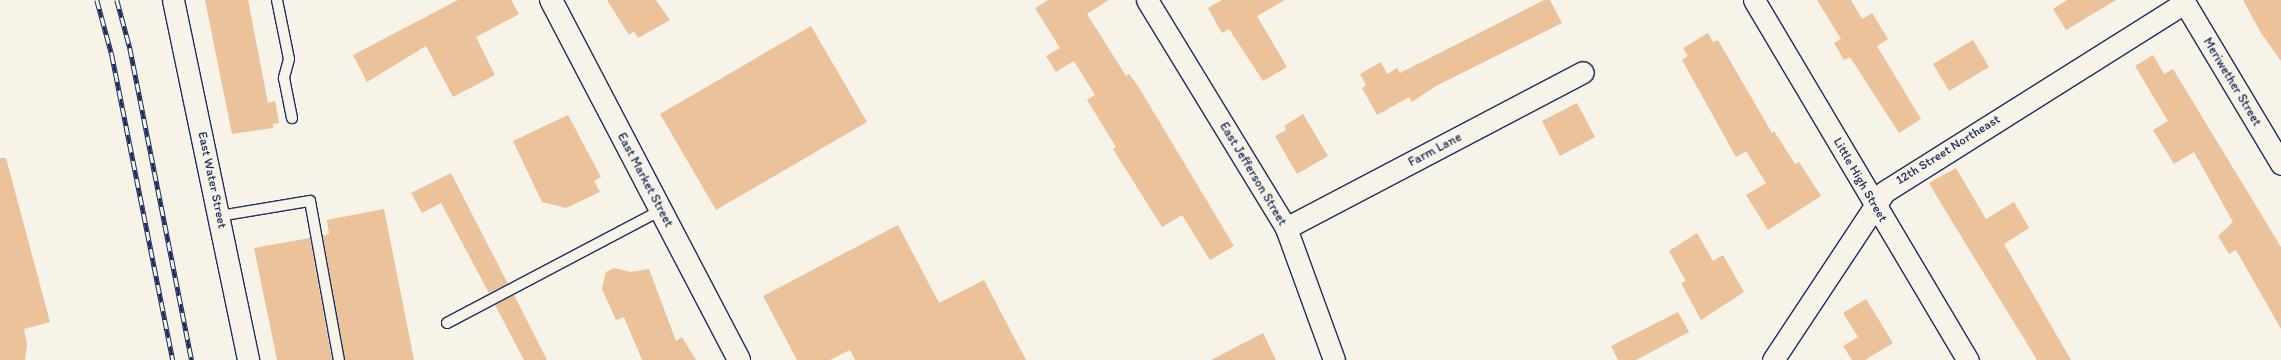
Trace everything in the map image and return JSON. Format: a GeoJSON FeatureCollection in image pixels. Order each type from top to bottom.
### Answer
{"type":"FeatureCollection","features":[{"type":"Feature","properties":{"kind":"main road","name":"East Market Street"},"geometry":{"type":"LineString","coordinates":[[551,0],[739,360]]}},
{"type":"Feature","properties":{"kind":"street","name":"East Water Street"},"geometry":{"type":"LineString","coordinates":[[173,0],[248,360]]}},
{"type":"Feature","properties":{"kind":"street","name":"East Jefferson Street"},"geometry":{"type":"LineString","coordinates":[[1147,0],[1286,228],[1334,360]]}},
{"type":"Feature","properties":{"kind":"street","name":"Little High Street"},"geometry":{"type":"LineString","coordinates":[[1754,0],[1873,203],[1968,360]]}},
{"type":"Feature","properties":{"kind":"street","name":"12th Street Northeast"},"geometry":{"type":"LineString","coordinates":[[1773,360],[1873,203],[1894,184],[2183,1]]}},
{"type":"Feature","properties":{"kind":"street","name":"Meriwether Street"},"geometry":{"type":"LineString","coordinates":[[2183,1],[2281,164]]}},
{"type":"Feature","properties":{"kind":"street","name":"Farm Lane"},"geometry":{"type":"LineString","coordinates":[[1286,228],[1583,72]]}},
{"type":"Feature","properties":{"kind":"lane"},"geometry":{"type":"LineString","coordinates":[[277,0],[289,59],[284,78],[292,118]]}},
{"type":"Feature","properties":{"kind":"lane"},"geometry":{"type":"LineString","coordinates":[[219,216],[310,201],[339,360]]}},
{"type":"Feature","properties":{"kind":"lane"},"geometry":{"type":"LineString","coordinates":[[447,323],[661,210]]}},
{"type":"Feature","properties":{"kind":"building"},"geometry":{"type":"Polygon","coordinates":[[[205,0],[248,0],[268,103],[275,101],[279,123],[273,124],[273,128],[232,134],[205,0]]]}},
{"type":"Feature","properties":{"kind":"building"},"geometry":{"type":"Polygon","coordinates":[[[458,0],[511,0],[519,14],[476,37],[495,75],[453,97],[426,46],[367,82],[353,55],[458,0]]]}},
{"type":"Feature","properties":{"kind":"building"},"geometry":{"type":"Polygon","coordinates":[[[607,0],[656,0],[670,20],[638,38],[634,31],[629,35],[607,0]]]}},
{"type":"Feature","properties":{"kind":"building"},"geometry":{"type":"Polygon","coordinates":[[[1048,0],[1109,0],[1087,14],[1126,76],[1129,74],[1138,86],[1234,246],[1210,260],[1182,215],[1162,227],[1113,149],[1116,147],[1087,100],[1095,95],[1074,61],[1056,72],[1046,56],[1060,48],[1035,8],[1048,0]]]}},
{"type":"Feature","properties":{"kind":"building"},"geometry":{"type":"Polygon","coordinates":[[[1222,0],[1285,0],[1257,16],[1287,67],[1263,81],[1229,29],[1222,33],[1208,8],[1222,0]]]}},
{"type":"Feature","properties":{"kind":"building"},"geometry":{"type":"Polygon","coordinates":[[[1544,0],[1550,0],[1562,23],[1436,86],[1412,102],[1409,97],[1377,115],[1362,88],[1366,85],[1360,74],[1381,62],[1387,74],[1397,68],[1400,73],[1544,0]]]}},
{"type":"Feature","properties":{"kind":"building"},"geometry":{"type":"Polygon","coordinates":[[[1817,0],[1851,0],[1862,19],[1872,13],[1888,39],[1877,46],[1921,119],[1899,133],[1850,57],[1844,60],[1834,43],[1841,39],[1817,0]]]}},
{"type":"Feature","properties":{"kind":"building"},"geometry":{"type":"Polygon","coordinates":[[[2067,0],[2116,0],[2066,30],[2053,9],[2067,0]]]}},
{"type":"Feature","properties":{"kind":"building"},"geometry":{"type":"Polygon","coordinates":[[[2243,0],[2281,0],[2281,61],[2261,33],[2243,0]]]}},
{"type":"Feature","properties":{"kind":"building"},"geometry":{"type":"Polygon","coordinates":[[[811,26],[867,122],[716,210],[660,114],[811,26]]]}},
{"type":"Feature","properties":{"kind":"building"},"geometry":{"type":"Polygon","coordinates":[[[1708,33],[1713,42],[1718,40],[1772,133],[1774,131],[1795,164],[1799,162],[1821,196],[1768,230],[1746,195],[1766,183],[1746,151],[1736,157],[1682,60],[1688,56],[1683,48],[1708,33]]]}},
{"type":"Feature","properties":{"kind":"building"},"geometry":{"type":"Polygon","coordinates":[[[1973,40],[1989,67],[1949,91],[1933,64],[1973,40]]]}},
{"type":"Feature","properties":{"kind":"building"},"geometry":{"type":"Polygon","coordinates":[[[2153,55],[2164,74],[2173,69],[2281,247],[2281,329],[2236,250],[2229,254],[2218,236],[2233,222],[2194,152],[2174,164],[2153,130],[2168,121],[2135,66],[2153,55]]]}},
{"type":"Feature","properties":{"kind":"building"},"geometry":{"type":"Polygon","coordinates":[[[1577,103],[1595,137],[1560,156],[1542,121],[1577,103]]]}},
{"type":"Feature","properties":{"kind":"building"},"geometry":{"type":"Polygon","coordinates":[[[1303,114],[1328,156],[1297,174],[1275,136],[1286,130],[1284,126],[1303,114]]]}},
{"type":"Feature","properties":{"kind":"building"},"geometry":{"type":"Polygon","coordinates":[[[568,115],[601,177],[594,181],[600,192],[566,208],[542,202],[513,141],[568,115]]]}},
{"type":"Feature","properties":{"kind":"building"},"geometry":{"type":"Polygon","coordinates":[[[0,158],[6,158],[50,322],[24,329],[27,345],[25,360],[0,360],[0,158]]]}},
{"type":"Feature","properties":{"kind":"building"},"geometry":{"type":"Polygon","coordinates":[[[1956,168],[1986,219],[2014,202],[2029,228],[2004,244],[2071,360],[2037,360],[1942,205],[1929,183],[1956,168]]]}},
{"type":"Feature","properties":{"kind":"building"},"geometry":{"type":"Polygon","coordinates":[[[451,173],[508,284],[489,293],[441,203],[422,213],[411,193],[451,173]]]}},
{"type":"Feature","properties":{"kind":"building"},"geometry":{"type":"Polygon","coordinates":[[[384,209],[414,360],[345,360],[323,236],[329,234],[327,220],[384,209]]]}},
{"type":"Feature","properties":{"kind":"building"},"geometry":{"type":"Polygon","coordinates":[[[898,225],[939,303],[984,280],[1026,360],[855,360],[850,350],[830,360],[797,360],[763,296],[898,225]]]}},
{"type":"Feature","properties":{"kind":"building"},"geometry":{"type":"Polygon","coordinates":[[[1697,233],[1713,261],[1723,255],[1744,292],[1701,320],[1681,283],[1686,281],[1669,251],[1697,233]]]}},
{"type":"Feature","properties":{"kind":"building"},"geometry":{"type":"Polygon","coordinates":[[[310,238],[332,360],[277,360],[254,248],[310,238]]]}},
{"type":"Feature","properties":{"kind":"building"},"geometry":{"type":"Polygon","coordinates":[[[614,268],[630,272],[649,269],[676,341],[682,337],[696,360],[642,360],[624,317],[616,320],[602,289],[606,272],[614,268]]]}},
{"type":"Feature","properties":{"kind":"building"},"geometry":{"type":"Polygon","coordinates":[[[514,295],[547,360],[524,360],[495,305],[514,295]]]}},
{"type":"Feature","properties":{"kind":"building"},"geometry":{"type":"Polygon","coordinates":[[[1866,299],[1893,343],[1865,360],[1852,360],[1843,346],[1858,337],[1843,313],[1866,299]]]}},
{"type":"Feature","properties":{"kind":"building"},"geometry":{"type":"Polygon","coordinates":[[[1678,312],[1689,332],[1636,360],[1618,360],[1611,346],[1678,312]]]}},
{"type":"Feature","properties":{"kind":"building"},"geometry":{"type":"Polygon","coordinates":[[[1263,333],[1276,360],[1211,360],[1263,333]]]}},
{"type":"Feature","properties":{"kind":"railway"},"geometry":{"type":"LineString","coordinates":[[97,0],[112,55],[173,360]]}},
{"type":"Feature","properties":{"kind":"railway"},"geometry":{"type":"LineString","coordinates":[[117,0],[130,48],[192,360]]}}]}
